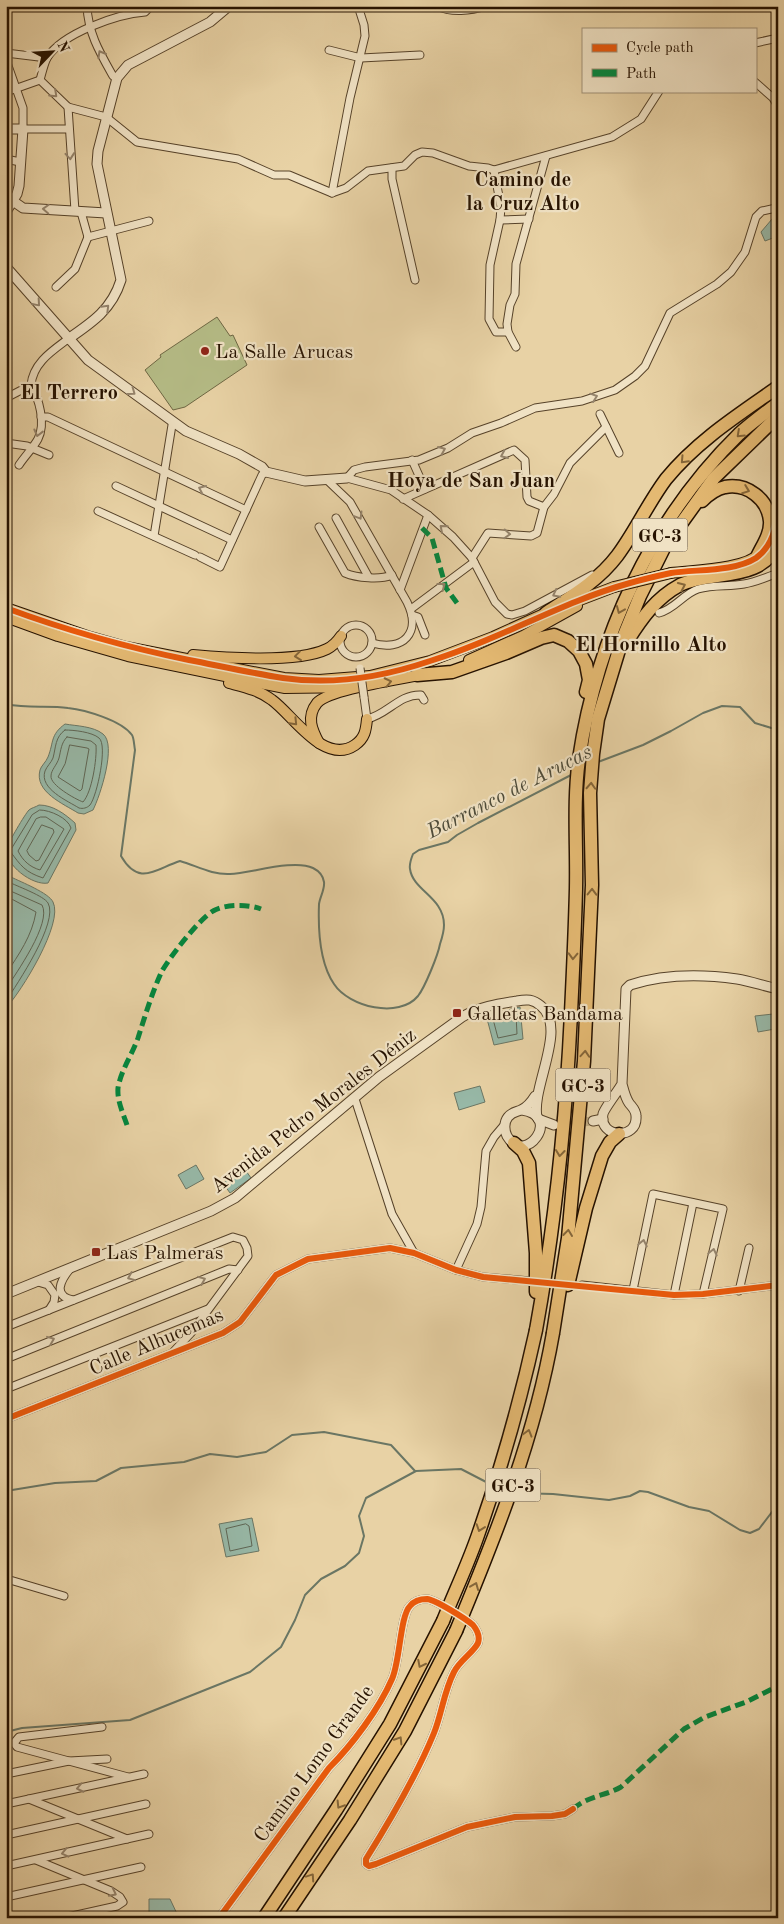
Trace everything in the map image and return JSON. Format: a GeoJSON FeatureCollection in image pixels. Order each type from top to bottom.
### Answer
{"type":"FeatureCollection","features":[{"type":"Feature","properties":{"kind":"highway"},"geometry":{"type":"LineString","coordinates":[[546,613],[587,586],[613,560],[666,479],[687,456],[715,431],[778,387]]}},
{"type":"Feature","properties":{"kind":"highway","name":"GC-3"},"geometry":{"type":"LineString","coordinates":[[264,1918],[336,1810],[390,1724],[443,1621],[478,1534],[500,1470],[522,1394],[554,1220],[567,1072],[576,887],[575,836],[579,759],[588,698],[627,593],[669,520],[706,470],[740,433],[778,403]]}},
{"type":"Feature","properties":{"kind":"highway","name":"GC-3"},"geometry":{"type":"LineString","coordinates":[[284,1918],[350,1820],[405,1731],[456,1631],[494,1540],[513,1483],[540,1395],[549,1352],[555,1334],[568,1238],[579,1133],[589,977],[592,885],[590,794],[592,754],[598,719],[616,660],[640,596],[665,546],[714,478],[778,416]]}},
{"type":"Feature","properties":{"kind":"highway"},"geometry":{"type":"LineString","coordinates":[[688,512],[716,490],[735,486],[752,492],[765,504],[770,522],[768,532],[756,557]]}},
{"type":"Feature","properties":{"kind":"highway"},"geometry":{"type":"LineString","coordinates":[[616,660],[646,612],[659,599],[680,586],[693,581],[754,568],[764,562],[778,542]]}},
{"type":"Feature","properties":{"kind":"highway"},"geometry":{"type":"LineString","coordinates":[[417,676],[452,672],[506,653],[541,638],[554,635],[568,641],[579,651],[586,664],[589,680],[588,698]]}},
{"type":"Feature","properties":{"kind":"highway"},"geometry":{"type":"LineString","coordinates":[[555,1334],[586,1208],[600,1164],[610,1142],[620,1134]]}},
{"type":"Feature","properties":{"kind":"highway"},"geometry":{"type":"LineString","coordinates":[[512,1142],[523,1151],[529,1163],[537,1278],[534,1331]]}},
{"type":"Feature","properties":{"kind":"main road"},"geometry":{"type":"LineString","coordinates":[[6,608],[87,636],[148,652],[284,678],[319,680],[357,678],[430,662],[493,638],[546,613],[614,587],[671,573],[730,566],[756,557],[769,545],[778,519]]}},
{"type":"Feature","properties":{"kind":"main road"},"geometry":{"type":"LineString","coordinates":[[319,743],[311,728],[312,713],[318,702],[329,696],[359,687],[417,676],[451,667],[507,644],[567,613],[592,596]]}},
{"type":"Feature","properties":{"kind":"main road"},"geometry":{"type":"LineString","coordinates":[[6,617],[87,645],[173,666],[256,690],[272,700],[307,735],[328,748],[350,748],[360,741],[366,731],[368,719]]}},
{"type":"Feature","properties":{"kind":"main road"},"geometry":{"type":"LineString","coordinates":[[148,652],[222,658],[296,657],[328,649],[334,645],[340,636]]}},
{"type":"Feature","properties":{"kind":"main road"},"geometry":{"type":"LineString","coordinates":[[173,666],[284,688],[359,687]]}},
{"type":"Feature","properties":{"kind":"street"},"geometry":{"type":"LineString","coordinates":[[87,6],[89,28],[95,45],[113,76],[117,78]]}},
{"type":"Feature","properties":{"kind":"street"},"geometry":{"type":"LineString","coordinates":[[40,80],[47,58],[58,45],[89,28],[130,14],[146,12],[151,6]]}},
{"type":"Feature","properties":{"kind":"street"},"geometry":{"type":"LineString","coordinates":[[19,465],[39,438],[41,417],[38,398],[31,385],[40,361],[106,309],[116,294],[121,280],[97,164],[98,151],[117,78],[128,65],[210,22],[229,6]]}},
{"type":"Feature","properties":{"kind":"street"},"geometry":{"type":"LineString","coordinates":[[332,193],[350,98],[365,36],[364,24],[358,6]]}},
{"type":"Feature","properties":{"kind":"street"},"geometry":{"type":"LineString","coordinates":[[437,6],[445,10],[476,9],[485,6]]}},
{"type":"Feature","properties":{"kind":"street"},"geometry":{"type":"LineString","coordinates":[[756,43],[778,38]]}},
{"type":"Feature","properties":{"kind":"street"},"geometry":{"type":"LineString","coordinates":[[329,50],[361,58],[420,55]]}},
{"type":"Feature","properties":{"kind":"street"},"geometry":{"type":"LineString","coordinates":[[6,53],[47,58]]}},
{"type":"Feature","properties":{"kind":"street"},"geometry":{"type":"LineString","coordinates":[[6,60],[23,108],[18,186],[13,201],[6,212]]}},
{"type":"Feature","properties":{"kind":"street"},"geometry":{"type":"LineString","coordinates":[[6,92],[40,80]]}},
{"type":"Feature","properties":{"kind":"street"},"geometry":{"type":"LineString","coordinates":[[40,80],[68,107],[106,117],[137,142],[238,159],[274,175],[289,175],[332,193],[346,188],[368,171],[404,166],[422,152],[433,153],[469,166],[494,170],[612,137],[641,119],[658,92]]}},
{"type":"Feature","properties":{"kind":"street"},"geometry":{"type":"LineString","coordinates":[[756,83],[773,98],[778,106]]}},
{"type":"Feature","properties":{"kind":"street"},"geometry":{"type":"LineString","coordinates":[[56,287],[75,270],[88,237],[78,211],[68,129],[68,107]]}},
{"type":"Feature","properties":{"kind":"street"},"geometry":{"type":"LineString","coordinates":[[6,129],[68,129]]}},
{"type":"Feature","properties":{"kind":"street"},"geometry":{"type":"LineString","coordinates":[[516,347],[508,332],[507,324],[510,305],[515,294],[516,264],[546,156]]}},
{"type":"Feature","properties":{"kind":"street"},"geometry":{"type":"LineString","coordinates":[[6,159],[20,162]]}},
{"type":"Feature","properties":{"kind":"street"},"geometry":{"type":"LineString","coordinates":[[392,168],[392,179],[415,280]]}},
{"type":"Feature","properties":{"kind":"street"},"geometry":{"type":"LineString","coordinates":[[494,170],[501,207],[490,265],[489,318],[496,332],[508,332]]}},
{"type":"Feature","properties":{"kind":"street"},"geometry":{"type":"LineString","coordinates":[[13,201],[22,208],[106,212]]}},
{"type":"Feature","properties":{"kind":"street"},"geometry":{"type":"LineString","coordinates":[[347,478],[354,470],[365,467],[419,460],[448,448],[472,433],[535,408],[582,401],[614,390],[635,376],[645,366],[670,314],[717,284],[731,272],[745,252],[756,217],[762,211],[776,208],[778,204]]}},
{"type":"Feature","properties":{"kind":"street"},"geometry":{"type":"LineString","coordinates":[[500,220],[529,219]]}},
{"type":"Feature","properties":{"kind":"street"},"geometry":{"type":"LineString","coordinates":[[88,237],[149,221]]}},
{"type":"Feature","properties":{"kind":"street"},"geometry":{"type":"LineString","coordinates":[[6,267],[88,360],[186,431],[257,464],[266,472],[305,481],[347,478],[391,490],[428,515],[453,537],[473,560],[495,602],[507,614],[512,615],[525,611],[589,577],[613,560]]}},
{"type":"Feature","properties":{"kind":"street"},"geometry":{"type":"LineString","coordinates":[[6,398],[31,385]]}},
{"type":"Feature","properties":{"kind":"street"},"geometry":{"type":"LineString","coordinates":[[600,414],[619,453]]}},
{"type":"Feature","properties":{"kind":"street"},"geometry":{"type":"LineString","coordinates":[[41,417],[48,417],[246,510]]}},
{"type":"Feature","properties":{"kind":"street"},"geometry":{"type":"LineString","coordinates":[[154,536],[174,422]]}},
{"type":"Feature","properties":{"kind":"street"},"geometry":{"type":"LineString","coordinates":[[372,643],[388,646],[402,642],[409,636],[412,628],[412,612],[473,560],[488,533],[531,536],[537,533],[544,507],[554,494],[570,463],[606,427]]}},
{"type":"Feature","properties":{"kind":"street"},"geometry":{"type":"LineString","coordinates":[[6,443],[31,448],[49,455]]}},
{"type":"Feature","properties":{"kind":"street"},"geometry":{"type":"LineString","coordinates":[[403,498],[514,450],[525,460],[527,497],[529,501],[544,507]]}},
{"type":"Feature","properties":{"kind":"street"},"geometry":{"type":"LineString","coordinates":[[412,460],[425,489]]}},
{"type":"Feature","properties":{"kind":"street"},"geometry":{"type":"LineString","coordinates":[[98,511],[220,567],[262,476],[266,472]]}},
{"type":"Feature","properties":{"kind":"street"},"geometry":{"type":"LineString","coordinates":[[327,480],[350,502],[412,612],[418,617],[425,635]]}},
{"type":"Feature","properties":{"kind":"street"},"geometry":{"type":"LineString","coordinates":[[116,486],[232,540]]}},
{"type":"Feature","properties":{"kind":"street"},"geometry":{"type":"LineString","coordinates":[[400,590],[428,515]]}},
{"type":"Feature","properties":{"kind":"street"},"geometry":{"type":"LineString","coordinates":[[336,518],[368,576]]}},
{"type":"Feature","properties":{"kind":"street"},"geometry":{"type":"LineString","coordinates":[[319,527],[345,573],[394,578],[403,582]]}},
{"type":"Feature","properties":{"kind":"street"},"geometry":{"type":"LineString","coordinates":[[659,613],[673,607],[697,589],[722,584],[744,584],[778,573]]}},
{"type":"Feature","properties":{"kind":"street"},"geometry":{"type":"LineString","coordinates":[[357,625],[370,633],[372,643],[367,652],[358,656],[348,655],[340,642],[340,636],[347,628],[357,625]]}},
{"type":"Feature","properties":{"kind":"street"},"geometry":{"type":"LineString","coordinates":[[358,656],[368,719],[380,715]]}},
{"type":"Feature","properties":{"kind":"street"},"geometry":{"type":"LineString","coordinates":[[366,731],[380,715],[403,699],[421,695],[424,700]]}},
{"type":"Feature","properties":{"kind":"street"},"geometry":{"type":"LineString","coordinates":[[622,1084],[605,1110],[603,1119],[606,1128],[615,1134],[630,1131],[636,1122],[636,1112],[629,1104],[622,1084],[626,989],[630,985],[664,977],[695,975],[738,979],[778,989]]}},
{"type":"Feature","properties":{"kind":"street","name":"Avenida Pedro Morales Déniz"},"geometry":{"type":"LineString","coordinates":[[6,1294],[211,1211],[235,1198],[379,1077],[474,1010],[528,998],[537,1002],[546,1010],[551,1025],[547,1057],[537,1094]]}},
{"type":"Feature","properties":{"kind":"street"},"geometry":{"type":"LineString","coordinates":[[522,1110],[531,1103],[537,1094]]}},
{"type":"Feature","properties":{"kind":"street"},"geometry":{"type":"LineString","coordinates":[[537,1094],[535,1108],[540,1132]]}},
{"type":"Feature","properties":{"kind":"street"},"geometry":{"type":"LineString","coordinates":[[355,1099],[392,1214],[414,1254]]}},
{"type":"Feature","properties":{"kind":"street"},"geometry":{"type":"LineString","coordinates":[[611,1103],[620,1101],[629,1104]]}},
{"type":"Feature","properties":{"kind":"street"},"geometry":{"type":"LineString","coordinates":[[456,1270],[477,1224],[481,1207],[485,1159],[490,1143],[512,1113],[522,1110],[528,1110],[538,1118],[554,1124],[540,1132],[530,1144],[519,1145],[505,1139],[490,1143]]}},
{"type":"Feature","properties":{"kind":"street"},"geometry":{"type":"LineString","coordinates":[[593,1121],[603,1119]]}},
{"type":"Feature","properties":{"kind":"street"},"geometry":{"type":"LineString","coordinates":[[506,1122],[506,1132],[512,1142]]}},
{"type":"Feature","properties":{"kind":"street"},"geometry":{"type":"LineString","coordinates":[[633,1290],[653,1194],[723,1209],[703,1294]]}},
{"type":"Feature","properties":{"kind":"street"},"geometry":{"type":"LineString","coordinates":[[674,1295],[693,1203]]}},
{"type":"Feature","properties":{"kind":"street"},"geometry":{"type":"LineString","coordinates":[[6,1327],[233,1238],[242,1240],[247,1248],[248,1256],[172,1353]]}},
{"type":"Feature","properties":{"kind":"street","name":"Calle Alhucemas"},"geometry":{"type":"LineString","coordinates":[[6,1419],[223,1334],[240,1322],[276,1275],[308,1259],[390,1248],[483,1277],[530,1281]]}},
{"type":"Feature","properties":{"kind":"street"},"geometry":{"type":"LineString","coordinates":[[739,1291],[749,1248]]}},
{"type":"Feature","properties":{"kind":"street"},"geometry":{"type":"LineString","coordinates":[[445,1265],[462,1258]]}},
{"type":"Feature","properties":{"kind":"street"},"geometry":{"type":"LineString","coordinates":[[462,1258],[469,1273]]}},
{"type":"Feature","properties":{"kind":"street"},"geometry":{"type":"LineString","coordinates":[[70,1268],[62,1279],[60,1288],[62,1295],[66,1299],[73,1300]]}},
{"type":"Feature","properties":{"kind":"street"},"geometry":{"type":"LineString","coordinates":[[6,1359],[230,1269],[238,1270]]}},
{"type":"Feature","properties":{"kind":"street"},"geometry":{"type":"LineString","coordinates":[[38,1282],[48,1285],[55,1295],[54,1302],[49,1310]]}},
{"type":"Feature","properties":{"kind":"street"},"geometry":{"type":"LineString","coordinates":[[582,1285],[674,1295],[739,1291],[778,1286]]}},
{"type":"Feature","properties":{"kind":"street"},"geometry":{"type":"LineString","coordinates":[[6,1389],[209,1308]]}},
{"type":"Feature","properties":{"kind":"street"},"geometry":{"type":"LineString","coordinates":[[6,1581],[10,1580],[64,1596]]}},
{"type":"Feature","properties":{"kind":"street","name":"Camino Lomo Grande"},"geometry":{"type":"LineString","coordinates":[[219,1918],[329,1768],[347,1749],[381,1700],[397,1666],[404,1621],[409,1607],[417,1600],[428,1599],[440,1604],[473,1626],[479,1634],[477,1644],[453,1672],[435,1730],[421,1764],[366,1859],[366,1864],[369,1866],[376,1864],[467,1827],[515,1817],[565,1814],[574,1808]]}},
{"type":"Feature","properties":{"kind":"street"},"geometry":{"type":"LineString","coordinates":[[102,1727],[19,1737],[14,1743],[17,1747],[128,1777]]}},
{"type":"Feature","properties":{"kind":"street"},"geometry":{"type":"LineString","coordinates":[[6,1774],[69,1761],[107,1759]]}},
{"type":"Feature","properties":{"kind":"street"},"geometry":{"type":"LineString","coordinates":[[6,1804],[144,1774]]}},
{"type":"Feature","properties":{"kind":"street"},"geometry":{"type":"LineString","coordinates":[[29,1799],[128,1839]]}},
{"type":"Feature","properties":{"kind":"street"},"geometry":{"type":"LineString","coordinates":[[6,1835],[146,1804]]}},
{"type":"Feature","properties":{"kind":"street"},"geometry":{"type":"LineString","coordinates":[[6,1866],[149,1834]]}},
{"type":"Feature","properties":{"kind":"street"},"geometry":{"type":"LineString","coordinates":[[36,1860],[111,1891],[120,1897],[123,1902],[116,1906],[63,1918]]}},
{"type":"Feature","properties":{"kind":"street"},"geometry":{"type":"LineString","coordinates":[[6,1897],[141,1867]]}},
{"type":"Feature","properties":{"kind":"green space"},"geometry":{"type":"Polygon","coordinates":[[[217,317],[230,336],[233,335],[247,365],[185,407],[173,410],[145,370],[161,357],[160,355],[217,317]]]}},
{"type":"Feature","properties":{"kind":"water"},"geometry":{"type":"Polygon","coordinates":[[[778,212],[778,236],[765,241],[761,232],[778,212]]]}},
{"type":"Feature","properties":{"kind":"water"},"geometry":{"type":"Polygon","coordinates":[[[65,724],[94,729],[103,734],[107,740],[108,759],[103,783],[93,810],[84,814],[78,813],[58,801],[41,785],[39,778],[41,767],[48,757],[55,735],[65,724]]]}},
{"type":"Feature","properties":{"kind":"water"},"geometry":{"type":"Polygon","coordinates":[[[39,805],[54,808],[63,813],[75,823],[76,830],[48,883],[28,878],[15,867],[7,855],[8,845],[24,817],[30,809],[39,805]]]}},
{"type":"Feature","properties":{"kind":"water"},"geometry":{"type":"Polygon","coordinates":[[[11,877],[46,895],[53,902],[55,912],[47,941],[39,957],[21,988],[6,1008],[6,878],[11,877]]]}},
{"type":"Feature","properties":{"kind":"water"},"geometry":{"type":"Polygon","coordinates":[[[520,1007],[523,1039],[494,1045],[486,1015],[520,1007]]]}},
{"type":"Feature","properties":{"kind":"water"},"geometry":{"type":"Polygon","coordinates":[[[773,1014],[775,1029],[758,1032],[755,1016],[773,1014]]]}},
{"type":"Feature","properties":{"kind":"water"},"geometry":{"type":"Polygon","coordinates":[[[480,1086],[485,1102],[459,1110],[454,1093],[480,1086]]]}},
{"type":"Feature","properties":{"kind":"water"},"geometry":{"type":"Polygon","coordinates":[[[196,1165],[204,1179],[186,1189],[178,1175],[196,1165]]]}},
{"type":"Feature","properties":{"kind":"water"},"geometry":{"type":"Polygon","coordinates":[[[244,1168],[251,1178],[230,1193],[223,1183],[244,1168]]]}},
{"type":"Feature","properties":{"kind":"water"},"geometry":{"type":"Polygon","coordinates":[[[252,1518],[259,1551],[226,1557],[219,1524],[252,1518]]]}},
{"type":"Feature","properties":{"kind":"water"},"geometry":{"type":"Polygon","coordinates":[[[149,1899],[170,1899],[179,1918],[149,1918],[149,1899]]]}},
{"type":"Feature","properties":{"kind":"waterway","name":"Barranco de Arucas"},"geometry":{"type":"LineString","coordinates":[[6,704],[60,707],[84,711],[111,720],[132,735],[135,750],[121,856],[134,871],[148,873],[180,861],[211,872],[223,874],[295,865],[313,868],[319,872],[324,882],[319,904],[319,935],[325,966],[334,984],[341,992],[351,999],[374,1007],[399,1007],[410,1003],[418,996],[437,956],[444,930],[443,915],[439,908],[412,877],[410,865],[413,854],[419,850],[448,842],[478,823],[573,774]]}},
{"type":"Feature","properties":{"kind":"waterway","name":"Barranco de Arucas"},"geometry":{"type":"LineString","coordinates":[[598,762],[643,745],[703,713],[722,706],[740,707],[755,723],[778,730]]}},
{"type":"Feature","properties":{"kind":"waterway"},"geometry":{"type":"LineString","coordinates":[[6,1491],[55,1483],[96,1481],[121,1468],[184,1462],[210,1454],[237,1457],[266,1452],[292,1435],[324,1432],[391,1445],[415,1471]]}},
{"type":"Feature","properties":{"kind":"waterway"},"geometry":{"type":"LineString","coordinates":[[6,1732],[22,1728],[130,1720],[250,1672],[281,1647],[305,1595],[321,1579],[345,1566],[359,1553],[364,1536],[359,1516],[366,1498],[416,1471],[461,1469],[490,1484]]}},
{"type":"Feature","properties":{"kind":"waterway"},"geometry":{"type":"LineString","coordinates":[[515,1493],[553,1494],[609,1500],[630,1496],[640,1491],[648,1492],[689,1507],[709,1511],[740,1530],[750,1533],[759,1529],[778,1504]]}},
{"type":"Feature","properties":{"kind":"tunnel"},"geometry":{"type":"LineString","coordinates":[[558,1124],[593,1121]]}},
{"type":"Feature","properties":{"kind":"tunnel"},"geometry":{"type":"LineString","coordinates":[[541,1282],[582,1285]]}},
{"type":"Feature","properties":{"kind":"marked path"},"geometry":{"type":"LineString","coordinates":[[422,528],[432,538],[446,588],[457,603]]}},
{"type":"Feature","properties":{"kind":"marked path"},"geometry":{"type":"LineString","coordinates":[[127,1125],[118,1098],[119,1081],[138,1038],[161,973],[177,949],[207,915],[213,911],[224,907],[237,906],[250,906],[261,909]]}},
{"type":"Feature","properties":{"kind":"marked path"},"geometry":{"type":"LineString","coordinates":[[573,1809],[585,1801],[621,1787],[684,1729],[705,1717],[746,1702],[778,1686]]}},
{"type":"Feature","properties":{"kind":"cycle path"},"geometry":{"type":"LineString","coordinates":[[6,608],[97,638],[142,650],[248,672],[301,680],[320,681],[357,678],[412,667],[456,652],[579,600],[630,583],[671,573],[737,566],[756,558],[768,546],[778,519]]}},
{"type":"Feature","properties":{"kind":"cycle path"},"geometry":{"type":"LineString","coordinates":[[6,1419],[223,1333],[240,1322],[276,1275],[308,1259],[390,1248],[414,1253],[456,1270],[483,1277],[674,1295],[703,1294],[778,1285]]}},
{"type":"Feature","properties":{"kind":"cycle path"},"geometry":{"type":"LineString","coordinates":[[219,1918],[329,1768],[356,1738],[372,1714],[387,1690],[395,1671],[407,1611],[412,1604],[420,1600],[427,1599],[437,1603],[469,1622],[477,1631],[479,1641],[454,1672],[427,1749],[403,1798],[366,1859],[366,1864],[369,1866],[376,1864],[467,1827],[515,1817],[565,1814],[573,1809]]}},
{"type":"Feature","properties":{"kind":"place","name":"La Salle Arucas"},"geometry":{"type":"Point","coordinates":[205,351]}},
{"type":"Feature","properties":{"kind":"place","name":"Galletas Bandama"},"geometry":{"type":"Point","coordinates":[457,1013]}},
{"type":"Feature","properties":{"kind":"place","name":"Las Palmeras"},"geometry":{"type":"Point","coordinates":[96,1252]}},
{"type":"Feature","properties":{"kind":"district","name":"Camino de la Cruz Alto"},"geometry":{"type":"Point","coordinates":[523,191]}},
{"type":"Feature","properties":{"kind":"district","name":"El Terrero"},"geometry":{"type":"Point","coordinates":[69,392]}},
{"type":"Feature","properties":{"kind":"district","name":"Hoya de San Juan"},"geometry":{"type":"Point","coordinates":[471,480]}},
{"type":"Feature","properties":{"kind":"district","name":"El Hornillo Alto"},"geometry":{"type":"Point","coordinates":[651,644]}}]}
